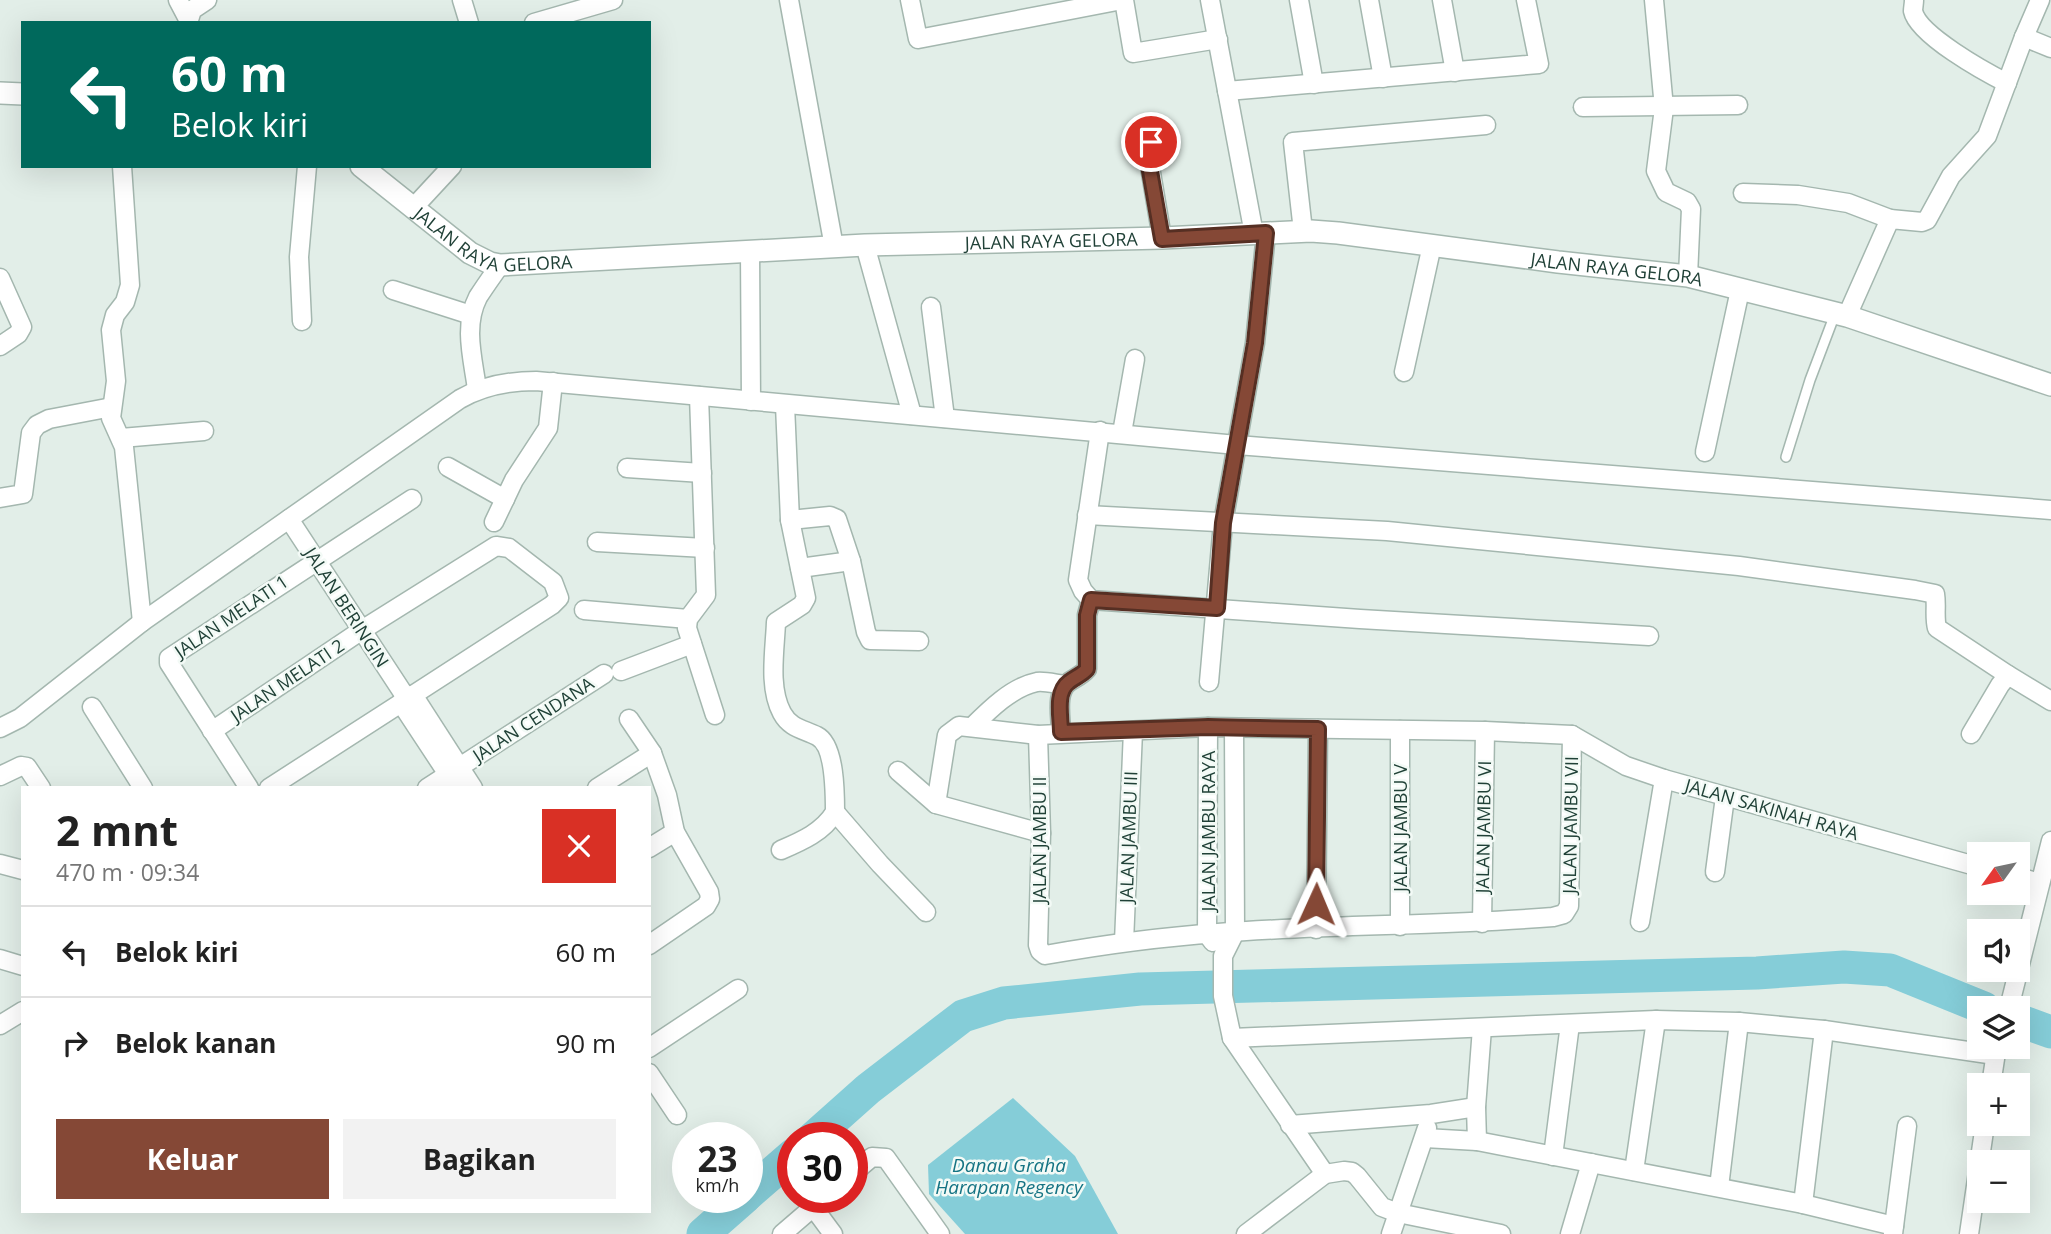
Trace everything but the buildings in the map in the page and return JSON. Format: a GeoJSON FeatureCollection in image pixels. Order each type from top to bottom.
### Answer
{"type":"FeatureCollection","features":[{"type":"Feature","properties":{"kind":"street"},"geometry":{"type":"LineString","coordinates":[[178,0],[188,21]]}},
{"type":"Feature","properties":{"kind":"street"},"geometry":{"type":"LineString","coordinates":[[188,21],[192,10],[207,0]]}},
{"type":"Feature","properties":{"kind":"street"},"geometry":{"type":"LineString","coordinates":[[462,0],[468,21]]}},
{"type":"Feature","properties":{"kind":"street"},"geometry":{"type":"LineString","coordinates":[[548,21],[570,18],[613,0]]}},
{"type":"Feature","properties":{"kind":"street"},"geometry":{"type":"LineString","coordinates":[[789,0],[834,247]]}},
{"type":"Feature","properties":{"kind":"street"},"geometry":{"type":"LineString","coordinates":[[910,0],[918,39],[1123,0],[1133,53],[1218,39]]}},
{"type":"Feature","properties":{"kind":"street"},"geometry":{"type":"LineString","coordinates":[[1209,682],[1223,523],[1255,343],[1260,233],[1227,91],[1210,0]]}},
{"type":"Feature","properties":{"kind":"street"},"geometry":{"type":"LineString","coordinates":[[1299,0],[1314,84]]}},
{"type":"Feature","properties":{"kind":"street"},"geometry":{"type":"LineString","coordinates":[[1369,0],[1383,78]]}},
{"type":"Feature","properties":{"kind":"street"},"geometry":{"type":"LineString","coordinates":[[1442,0],[1455,72]]}},
{"type":"Feature","properties":{"kind":"street"},"geometry":{"type":"LineString","coordinates":[[1227,91],[1539,64],[1526,0]]}},
{"type":"Feature","properties":{"kind":"street"},"geometry":{"type":"LineString","coordinates":[[1654,0],[1664,108],[1656,171],[1666,192],[1687,202],[1691,209],[1688,276]]}},
{"type":"Feature","properties":{"kind":"street"},"geometry":{"type":"LineString","coordinates":[[1914,0],[1913,12],[1920,24],[1968,62],[2007,83]]}},
{"type":"Feature","properties":{"kind":"street"},"geometry":{"type":"LineString","coordinates":[[1744,193],[1798,195],[1848,203],[1890,219],[1922,222],[1927,220],[1951,176],[1987,136],[2040,0]]}},
{"type":"Feature","properties":{"kind":"street"},"geometry":{"type":"LineString","coordinates":[[2024,37],[2051,48]]}},
{"type":"Feature","properties":{"kind":"street"},"geometry":{"type":"LineString","coordinates":[[0,93],[21,94]]}},
{"type":"Feature","properties":{"kind":"street"},"geometry":{"type":"LineString","coordinates":[[1583,107],[1738,105]]}},
{"type":"Feature","properties":{"kind":"street"},"geometry":{"type":"LineString","coordinates":[[1303,231],[1293,142],[1486,125]]}},
{"type":"Feature","properties":{"kind":"street"},"geometry":{"type":"LineString","coordinates":[[1162,239],[1147,149],[1151,142],[1168,140]]}},
{"type":"Feature","properties":{"kind":"street"},"geometry":{"type":"LineString","coordinates":[[122,168],[130,285],[125,302],[112,323],[116,381],[111,418],[121,438],[125,460],[142,622]]}},
{"type":"Feature","properties":{"kind":"street"},"geometry":{"type":"LineString","coordinates":[[302,321],[299,257],[307,168]]}},
{"type":"Feature","properties":{"kind":"street","name":"JALAN RAYA GELORA"},"geometry":{"type":"LineString","coordinates":[[364,168],[470,253],[500,265],[865,245],[1162,239],[1303,231],[1338,233],[1688,276],[1841,315],[2051,385]]}},
{"type":"Feature","properties":{"kind":"street"},"geometry":{"type":"LineString","coordinates":[[414,207],[450,168]]}},
{"type":"Feature","properties":{"kind":"street"},"geometry":{"type":"LineString","coordinates":[[1841,315],[1890,219]]}},
{"type":"Feature","properties":{"kind":"street"},"geometry":{"type":"LineString","coordinates":[[865,245],[912,415]]}},
{"type":"Feature","properties":{"kind":"street"},"geometry":{"type":"LineString","coordinates":[[1404,372],[1432,245]]}},
{"type":"Feature","properties":{"kind":"street"},"geometry":{"type":"LineString","coordinates":[[750,251],[751,401]]}},
{"type":"Feature","properties":{"kind":"street"},"geometry":{"type":"LineString","coordinates":[[477,389],[470,336],[471,315],[478,298],[500,265]]}},
{"type":"Feature","properties":{"kind":"street"},"geometry":{"type":"LineString","coordinates":[[0,346],[22,330],[2,290]]}},
{"type":"Feature","properties":{"kind":"street"},"geometry":{"type":"LineString","coordinates":[[393,290],[471,315]]}},
{"type":"Feature","properties":{"kind":"street"},"geometry":{"type":"LineString","coordinates":[[1705,452],[1740,290]]}},
{"type":"Feature","properties":{"kind":"street"},"geometry":{"type":"LineString","coordinates":[[931,307],[944,418]]}},
{"type":"Feature","properties":{"kind":"street"},"geometry":{"type":"LineString","coordinates":[[1122,433],[1135,359]]}},
{"type":"Feature","properties":{"kind":"street"},"geometry":{"type":"LineString","coordinates":[[0,728],[20,718],[142,622],[460,399],[477,389],[517,381],[1237,445],[2051,510]]}},
{"type":"Feature","properties":{"kind":"street"},"geometry":{"type":"LineString","coordinates":[[494,522],[514,480],[548,428],[553,383]]}},
{"type":"Feature","properties":{"kind":"street"},"geometry":{"type":"LineString","coordinates":[[699,396],[706,595],[688,619],[687,628],[715,715]]}},
{"type":"Feature","properties":{"kind":"street"},"geometry":{"type":"LineString","coordinates":[[785,405],[790,520],[806,600],[776,622],[774,675],[783,715],[794,727],[817,736],[829,751],[835,812],[926,912]]}},
{"type":"Feature","properties":{"kind":"street"},"geometry":{"type":"LineString","coordinates":[[0,498],[23,494],[31,433],[40,422],[112,407]]}},
{"type":"Feature","properties":{"kind":"street"},"geometry":{"type":"LineString","coordinates":[[121,438],[204,431]]}},
{"type":"Feature","properties":{"kind":"street"},"geometry":{"type":"LineString","coordinates":[[1100,431],[1078,580],[1083,592],[1091,600],[1649,636]]}},
{"type":"Feature","properties":{"kind":"street"},"geometry":{"type":"LineString","coordinates":[[448,467],[505,499]]}},
{"type":"Feature","properties":{"kind":"street"},"geometry":{"type":"LineString","coordinates":[[627,468],[702,473]]}},
{"type":"Feature","properties":{"kind":"street"},"geometry":{"type":"LineString","coordinates":[[316,560],[412,499]]}},
{"type":"Feature","properties":{"kind":"street"},"geometry":{"type":"LineString","coordinates":[[1087,515],[1387,531],[1739,566],[1915,590],[1935,594],[1937,603],[1934,616],[1937,628],[2051,701]]}},
{"type":"Feature","properties":{"kind":"street"},"geometry":{"type":"LineString","coordinates":[[790,520],[834,517],[839,523],[870,640],[919,640]]}},
{"type":"Feature","properties":{"kind":"street","name":"JALAN BERINGIN"},"geometry":{"type":"LineString","coordinates":[[289,519],[455,776],[470,786]]}},
{"type":"Feature","properties":{"kind":"street"},"geometry":{"type":"LineString","coordinates":[[597,542],[705,548]]}},
{"type":"Feature","properties":{"kind":"street","name":"JALAN MELATI 2"},"geometry":{"type":"LineString","coordinates":[[212,730],[362,630],[496,546],[509,548],[554,582],[559,598],[552,605],[406,698]]}},
{"type":"Feature","properties":{"kind":"street","name":"JALAN MELATI 1"},"geometry":{"type":"LineString","coordinates":[[248,786],[169,663],[169,658],[316,560]]}},
{"type":"Feature","properties":{"kind":"street"},"geometry":{"type":"LineString","coordinates":[[800,568],[851,561]]}},
{"type":"Feature","properties":{"kind":"street"},"geometry":{"type":"LineString","coordinates":[[1061,732],[1061,691],[1087,669],[1087,615],[1091,600]]}},
{"type":"Feature","properties":{"kind":"street"},"geometry":{"type":"LineString","coordinates":[[584,610],[688,619]]}},
{"type":"Feature","properties":{"kind":"street","name":"JALAN CENDANA"},"geometry":{"type":"LineString","coordinates":[[432,786],[455,776],[612,673],[692,644]]}},
{"type":"Feature","properties":{"kind":"street"},"geometry":{"type":"LineString","coordinates":[[1971,734],[2008,675]]}},
{"type":"Feature","properties":{"kind":"street"},"geometry":{"type":"LineString","coordinates":[[972,727],[1018,689],[1038,682],[1065,685]]}},
{"type":"Feature","properties":{"kind":"street"},"geometry":{"type":"LineString","coordinates":[[272,786],[406,698]]}},
{"type":"Feature","properties":{"kind":"street"},"geometry":{"type":"LineString","coordinates":[[92,707],[142,786]]}},
{"type":"Feature","properties":{"kind":"street"},"geometry":{"type":"LineString","coordinates":[[629,719],[652,753],[667,795],[675,832],[709,892],[710,899],[706,906],[651,944]]}},
{"type":"Feature","properties":{"kind":"street"},"geometry":{"type":"LineString","coordinates":[[936,804],[947,735],[959,726],[1038,735],[1208,727],[1572,735]]}},
{"type":"Feature","properties":{"kind":"street","name":"JALAN JAMBU RAYA"},"geometry":{"type":"LineString","coordinates":[[1208,727],[1208,934]]}},
{"type":"Feature","properties":{"kind":"street","name":"JALAN JAMBU RAYA"},"geometry":{"type":"LineString","coordinates":[[1234,728],[1235,932]]}},
{"type":"Feature","properties":{"kind":"street"},"geometry":{"type":"LineString","coordinates":[[1316,929],[1318,729]]}},
{"type":"Feature","properties":{"kind":"street","name":"JALAN JAMBU V"},"geometry":{"type":"LineString","coordinates":[[1400,730],[1400,926]]}},
{"type":"Feature","properties":{"kind":"street","name":"JALAN JAMBU III"},"geometry":{"type":"LineString","coordinates":[[1124,942],[1133,731]]}},
{"type":"Feature","properties":{"kind":"street","name":"JALAN JAMBU VI"},"geometry":{"type":"LineString","coordinates":[[1482,923],[1485,731]]}},
{"type":"Feature","properties":{"kind":"street","name":"JALAN JAMBU II"},"geometry":{"type":"LineString","coordinates":[[1038,735],[1040,951],[1045,955],[1124,942]]}},
{"type":"Feature","properties":{"kind":"street","name":"JALAN SAKINAH RAYA"},"geometry":{"type":"LineString","coordinates":[[1572,735],[1626,766],[1664,779],[1967,864]]}},
{"type":"Feature","properties":{"kind":"street","name":"JALAN JAMBU VII"},"geometry":{"type":"LineString","coordinates":[[1482,923],[1553,917],[1564,914],[1569,906],[1572,735]]}},
{"type":"Feature","properties":{"kind":"street"},"geometry":{"type":"LineString","coordinates":[[600,786],[652,753]]}},
{"type":"Feature","properties":{"kind":"street"},"geometry":{"type":"LineString","coordinates":[[0,776],[21,766],[27,767],[40,786]]}},
{"type":"Feature","properties":{"kind":"street"},"geometry":{"type":"LineString","coordinates":[[898,771],[936,804],[1041,833]]}},
{"type":"Feature","properties":{"kind":"street"},"geometry":{"type":"LineString","coordinates":[[1640,922],[1664,779]]}},
{"type":"Feature","properties":{"kind":"street"},"geometry":{"type":"LineString","coordinates":[[1715,872],[1725,797]]}},
{"type":"Feature","properties":{"kind":"street"},"geometry":{"type":"LineString","coordinates":[[781,850],[801,842],[826,825],[835,812]]}},
{"type":"Feature","properties":{"kind":"street"},"geometry":{"type":"LineString","coordinates":[[651,847],[675,832]]}},
{"type":"Feature","properties":{"kind":"street"},"geometry":{"type":"LineString","coordinates":[[2012,996],[2051,841]]}},
{"type":"Feature","properties":{"kind":"street"},"geometry":{"type":"LineString","coordinates":[[0,864],[21,869]]}},
{"type":"Feature","properties":{"kind":"street"},"geometry":{"type":"LineString","coordinates":[[2030,880],[2040,883]]}},
{"type":"Feature","properties":{"kind":"street"},"geometry":{"type":"LineString","coordinates":[[1124,942],[1235,932],[1482,923]]}},
{"type":"Feature","properties":{"kind":"street"},"geometry":{"type":"LineString","coordinates":[[1235,932],[1223,956],[1223,996],[1232,1038],[1325,1174]]}},
{"type":"Feature","properties":{"kind":"street"},"geometry":{"type":"LineString","coordinates":[[1208,934],[1223,956]]}},
{"type":"Feature","properties":{"kind":"street"},"geometry":{"type":"LineString","coordinates":[[0,959],[21,965]]}},
{"type":"Feature","properties":{"kind":"street"},"geometry":{"type":"LineString","coordinates":[[651,1047],[738,989]]}},
{"type":"Feature","properties":{"kind":"street"},"geometry":{"type":"LineString","coordinates":[[0,1026],[21,1012]]}},
{"type":"Feature","properties":{"kind":"street"},"geometry":{"type":"LineString","coordinates":[[1232,1038],[1657,1020],[1739,1022],[1967,1047]]}},
{"type":"Feature","properties":{"kind":"street"},"geometry":{"type":"LineString","coordinates":[[1634,1171],[1657,1020]]}},
{"type":"Feature","properties":{"kind":"street"},"geometry":{"type":"LineString","coordinates":[[1719,1188],[1739,1022]]}},
{"type":"Feature","properties":{"kind":"street"},"geometry":{"type":"LineString","coordinates":[[1553,1156],[1570,1024]]}},
{"type":"Feature","properties":{"kind":"street"},"geometry":{"type":"LineString","coordinates":[[1477,1141],[1476,1107],[1482,1028]]}},
{"type":"Feature","properties":{"kind":"street"},"geometry":{"type":"LineString","coordinates":[[1803,1204],[1824,1030]]}},
{"type":"Feature","properties":{"kind":"street"},"geometry":{"type":"LineString","coordinates":[[651,1076],[677,1115]]}},
{"type":"Feature","properties":{"kind":"street"},"geometry":{"type":"LineString","coordinates":[[1290,1125],[1431,1114],[1476,1107]]}},
{"type":"Feature","properties":{"kind":"street"},"geometry":{"type":"LineString","coordinates":[[1391,1234],[1431,1114]]}},
{"type":"Feature","properties":{"kind":"street"},"geometry":{"type":"LineString","coordinates":[[1425,1138],[1477,1141],[1803,1204],[1893,1230],[1907,1126]]}},
{"type":"Feature","properties":{"kind":"street"},"geometry":{"type":"LineString","coordinates":[[1969,1234],[1983,1136]]}},
{"type":"Feature","properties":{"kind":"street"},"geometry":{"type":"LineString","coordinates":[[868,1160],[872,1157],[886,1158],[940,1234]]}},
{"type":"Feature","properties":{"kind":"street"},"geometry":{"type":"LineString","coordinates":[[1570,1234],[1591,1163]]}},
{"type":"Feature","properties":{"kind":"street"},"geometry":{"type":"LineString","coordinates":[[1246,1234],[1325,1174],[1352,1172],[1382,1207],[1480,1232],[1502,1234]]}},
{"type":"Feature","properties":{"kind":"street"},"geometry":{"type":"LineString","coordinates":[[782,1234],[806,1213]]}},
{"type":"Feature","properties":{"kind":"street"},"geometry":{"type":"LineString","coordinates":[[824,1213],[833,1234]]}},
{"type":"Feature","properties":{"kind":"lane"},"geometry":{"type":"LineString","coordinates":[[1786,457],[1810,380],[1841,315]]}},
{"type":"Feature","properties":{"kind":"water","name":"Danau Graha Harapan Regency"},"geometry":{"type":"Polygon","coordinates":[[[1013,1098],[1075,1156],[1118,1234],[965,1234],[929,1194],[928,1165],[1013,1098]]]}},
{"type":"Feature","properties":{"kind":"waterway"},"geometry":{"type":"LineString","coordinates":[[831,1122],[868,1089],[963,1016],[1004,1003],[1140,989],[1757,973],[1844,967],[1890,970],[1967,1001]]}},
{"type":"Feature","properties":{"kind":"waterway"},"geometry":{"type":"LineString","coordinates":[[2030,1024],[2051,1032]]}},
{"type":"Feature","properties":{"kind":"waterway"},"geometry":{"type":"LineString","coordinates":[[763,1181],[777,1169]]}},
{"type":"Feature","properties":{"kind":"waterway"},"geometry":{"type":"LineString","coordinates":[[703,1234],[727,1213]]}},
{"type":"Feature","properties":{"kind":"route"},"geometry":{"type":"LineString","coordinates":[[1151,142],[1147,154],[1162,239],[1266,233],[1255,343],[1223,523],[1217,608],[1091,600],[1087,615],[1087,669],[1061,691],[1061,732],[1208,727],[1318,729],[1316,904]]}}]}
